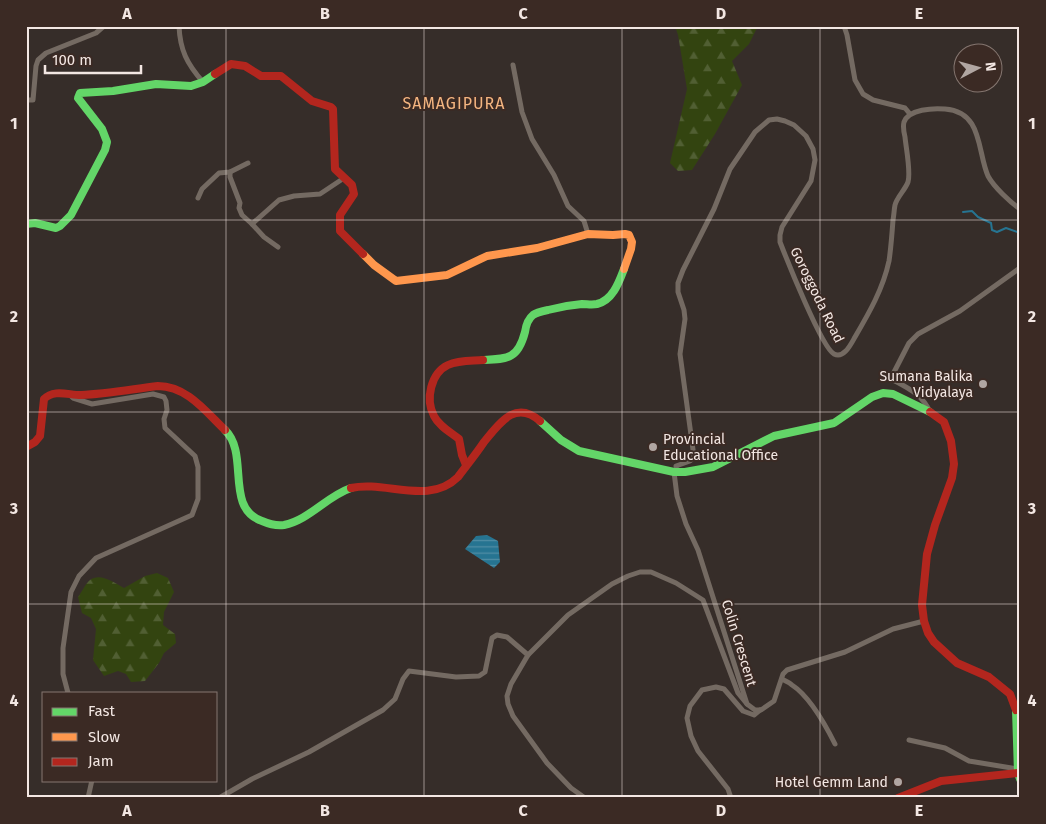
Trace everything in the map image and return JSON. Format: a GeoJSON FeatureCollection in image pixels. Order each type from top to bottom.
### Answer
{"type":"FeatureCollection","features":[{"type":"Feature","properties":{"kind":"main road"},"geometry":{"type":"LineString","coordinates":[[26,224],[33,222],[54,228],[60,226],[71,215],[105,150],[107,142],[102,129],[78,98],[80,92],[113,91],[156,84],[191,86],[203,82],[231,64],[244,66],[262,76],[281,76],[312,101],[333,109],[335,169],[352,185],[354,194],[340,215],[340,231],[374,265],[396,281],[446,275],[486,256],[537,248],[588,234],[629,235],[632,240],[632,246],[622,278],[612,295],[599,303],[563,305],[533,315],[527,322],[523,342],[519,349],[509,358],[446,365],[437,373],[431,384],[429,403],[433,417],[438,424],[459,438],[466,465]]}},
{"type":"Feature","properties":{"kind":"main road"},"geometry":{"type":"LineString","coordinates":[[26,447],[35,442],[40,436],[44,399],[54,393],[80,395],[158,386],[169,387],[190,397],[228,434],[233,441],[236,451],[240,494],[244,505],[257,520],[279,526],[300,519],[336,493],[357,486],[364,485],[422,492],[440,488],[451,483],[459,476],[502,420],[516,413],[523,412],[533,415],[561,440],[579,451],[676,472],[685,472],[713,467],[774,436],[834,423],[872,397],[882,393],[893,394],[930,412],[944,422],[951,441],[954,464],[952,478],[934,525],[927,554],[922,605],[928,633],[934,642],[957,663],[989,677],[1010,694],[1016,709],[1019,770],[941,781],[898,798]]}},
{"type":"Feature","properties":{"kind":"street"},"geometry":{"type":"LineString","coordinates":[[26,100],[33,100],[38,60],[46,53],[96,33],[104,26]]}},
{"type":"Feature","properties":{"kind":"street"},"geometry":{"type":"LineString","coordinates":[[179,26],[182,50],[194,72],[203,82]]}},
{"type":"Feature","properties":{"kind":"street"},"geometry":{"type":"LineString","coordinates":[[844,26],[849,42],[855,80],[863,94],[873,100],[905,108],[910,114],[919,111],[946,109],[966,116],[975,128],[989,177],[1008,200],[1020,208]]}},
{"type":"Feature","properties":{"kind":"street"},"geometry":{"type":"LineString","coordinates":[[513,65],[522,112],[532,140],[554,175],[568,206],[584,221],[588,234]]}},
{"type":"Feature","properties":{"kind":"street","name":"Goroggoda Road"},"geometry":{"type":"LineString","coordinates":[[676,472],[676,466],[690,461],[694,457],[680,354],[685,319],[678,292],[678,283],[714,209],[730,169],[755,132],[769,120],[785,121],[794,125],[806,136],[813,149],[815,160],[811,181],[782,227],[780,242],[827,347],[833,354],[839,355],[847,351],[874,306],[884,280],[889,260],[895,204],[908,181],[904,122],[910,114]]}},
{"type":"Feature","properties":{"kind":"street"},"geometry":{"type":"LineString","coordinates":[[198,198],[202,189],[219,173],[230,172],[248,163]]}},
{"type":"Feature","properties":{"kind":"street"},"geometry":{"type":"LineString","coordinates":[[230,172],[242,215],[264,237],[278,247]]}},
{"type":"Feature","properties":{"kind":"street"},"geometry":{"type":"LineString","coordinates":[[252,224],[279,200],[294,196],[320,194],[344,178]]}},
{"type":"Feature","properties":{"kind":"street"},"geometry":{"type":"LineString","coordinates":[[930,412],[927,404],[916,393],[893,380],[892,376],[909,343],[918,334],[960,311],[1020,268]]}},
{"type":"Feature","properties":{"kind":"street"},"geometry":{"type":"LineString","coordinates":[[68,393],[74,398],[92,404],[152,394],[164,397],[167,410],[164,419],[165,428],[195,456],[198,467],[198,499],[192,515],[96,558],[79,576],[71,592],[63,648],[63,674],[68,692]]}},
{"type":"Feature","properties":{"kind":"street","name":"Colin Crescent"},"geometry":{"type":"LineString","coordinates":[[676,472],[677,496],[686,524],[698,550],[747,704],[756,710],[761,710],[774,701],[782,679]]}},
{"type":"Feature","properties":{"kind":"street"},"geometry":{"type":"LineString","coordinates":[[585,798],[571,788],[547,763],[513,716],[507,696],[511,684],[528,655],[568,615],[612,584],[640,572],[651,572],[676,583],[703,600],[738,693],[747,704]]}},
{"type":"Feature","properties":{"kind":"street"},"geometry":{"type":"LineString","coordinates":[[835,744],[809,702],[793,685],[782,679],[783,674],[787,670],[845,652],[893,630],[924,621]]}},
{"type":"Feature","properties":{"kind":"street"},"geometry":{"type":"LineString","coordinates":[[219,798],[252,779],[309,752],[383,710],[395,699],[402,679],[409,671],[456,677],[479,676],[485,672],[492,638],[497,635],[507,637],[528,655]]}},
{"type":"Feature","properties":{"kind":"street"},"geometry":{"type":"LineString","coordinates":[[731,798],[728,789],[698,751],[691,736],[687,718],[690,706],[702,690],[716,687],[724,689],[743,711],[754,715],[761,710]]}},
{"type":"Feature","properties":{"kind":"street"},"geometry":{"type":"LineString","coordinates":[[909,740],[946,748],[969,761],[1019,770]]}},
{"type":"Feature","properties":{"kind":"street"},"geometry":{"type":"LineString","coordinates":[[88,798],[92,782]]}},
{"type":"Feature","properties":{"kind":"green space"},"geometry":{"type":"Polygon","coordinates":[[[675,26],[758,26],[749,44],[732,61],[742,85],[715,134],[692,170],[678,171],[670,163],[687,89],[675,26]]]}},
{"type":"Feature","properties":{"kind":"green space"},"geometry":{"type":"Polygon","coordinates":[[[157,573],[168,578],[174,592],[164,612],[163,625],[175,634],[176,643],[164,653],[145,681],[131,682],[126,674],[118,671],[104,676],[93,660],[96,629],[91,618],[82,613],[78,597],[88,582],[94,578],[107,579],[124,588],[145,576],[157,573]]]}},
{"type":"Feature","properties":{"kind":"water"},"geometry":{"type":"Polygon","coordinates":[[[487,535],[498,541],[500,562],[494,568],[465,549],[476,536],[487,535]]]}},
{"type":"Feature","properties":{"kind":"waterway"},"geometry":{"type":"LineString","coordinates":[[963,212],[972,211],[978,217],[991,223],[992,230],[997,232],[1006,228],[1020,233]]}},
{"type":"Feature","properties":{"kind":"traffic: fast"},"geometry":{"type":"LineString","coordinates":[[26,224],[35,223],[56,228],[60,226],[71,215],[105,150],[107,142],[102,129],[78,98],[80,93],[113,91],[156,84],[191,86],[203,82],[215,74]]}},
{"type":"Feature","properties":{"kind":"traffic: fast"},"geometry":{"type":"LineString","coordinates":[[483,360],[511,356],[519,348],[529,320],[536,313],[565,306],[603,302],[615,290],[624,269]]}},
{"type":"Feature","properties":{"kind":"traffic: fast"},"geometry":{"type":"LineString","coordinates":[[540,421],[561,440],[579,451],[674,472],[685,472],[713,467],[774,436],[834,423],[872,397],[883,393],[893,394],[930,412]]}},
{"type":"Feature","properties":{"kind":"traffic: fast"},"geometry":{"type":"LineString","coordinates":[[225,430],[232,440],[236,453],[240,493],[244,505],[251,514],[262,521],[279,525],[293,522],[310,513],[334,496],[351,488]]}},
{"type":"Feature","properties":{"kind":"traffic: fast"},"geometry":{"type":"LineString","coordinates":[[1016,710],[1018,773],[1020,779]]}},
{"type":"Feature","properties":{"kind":"traffic: slow"},"geometry":{"type":"LineString","coordinates":[[363,254],[374,265],[396,281],[447,275],[487,256],[537,248],[588,234],[625,234],[629,235],[632,242],[624,269]]}},
{"type":"Feature","properties":{"kind":"traffic: jam"},"geometry":{"type":"LineString","coordinates":[[215,74],[231,64],[245,66],[261,76],[281,76],[312,101],[333,109],[335,169],[352,185],[354,194],[340,215],[340,231],[363,254]]}},
{"type":"Feature","properties":{"kind":"traffic: jam"},"geometry":{"type":"LineString","coordinates":[[466,465],[459,439],[442,426],[434,416],[430,402],[431,387],[437,374],[448,365],[456,362],[483,360]]}},
{"type":"Feature","properties":{"kind":"traffic: jam"},"geometry":{"type":"LineString","coordinates":[[26,447],[35,442],[40,436],[44,399],[57,393],[81,395],[158,386],[168,387],[178,390],[195,401],[225,430]]}},
{"type":"Feature","properties":{"kind":"traffic: jam"},"geometry":{"type":"LineString","coordinates":[[351,488],[364,486],[420,491],[434,490],[458,477],[490,435],[508,416],[523,412],[540,421]]}},
{"type":"Feature","properties":{"kind":"traffic: jam"},"geometry":{"type":"LineString","coordinates":[[930,412],[944,422],[951,441],[954,464],[952,478],[927,554],[922,605],[924,621],[928,633],[934,642],[957,663],[989,677],[1010,694],[1016,710]]}},
{"type":"Feature","properties":{"kind":"traffic: jam"},"geometry":{"type":"LineString","coordinates":[[898,798],[941,781],[1018,773]]}},
{"type":"Feature","properties":{"kind":"place","name":"Sumana Balika Vidyalaya"},"geometry":{"type":"Point","coordinates":[983,384]}},
{"type":"Feature","properties":{"kind":"place","name":"Provincial Educational Office"},"geometry":{"type":"Point","coordinates":[653,447]}},
{"type":"Feature","properties":{"kind":"place","name":"Hotel Gemm Land"},"geometry":{"type":"Point","coordinates":[898,782]}},
{"type":"Feature","properties":{"kind":"district","name":"SAMAGIPURA"},"geometry":{"type":"Point","coordinates":[454,103]}}]}
